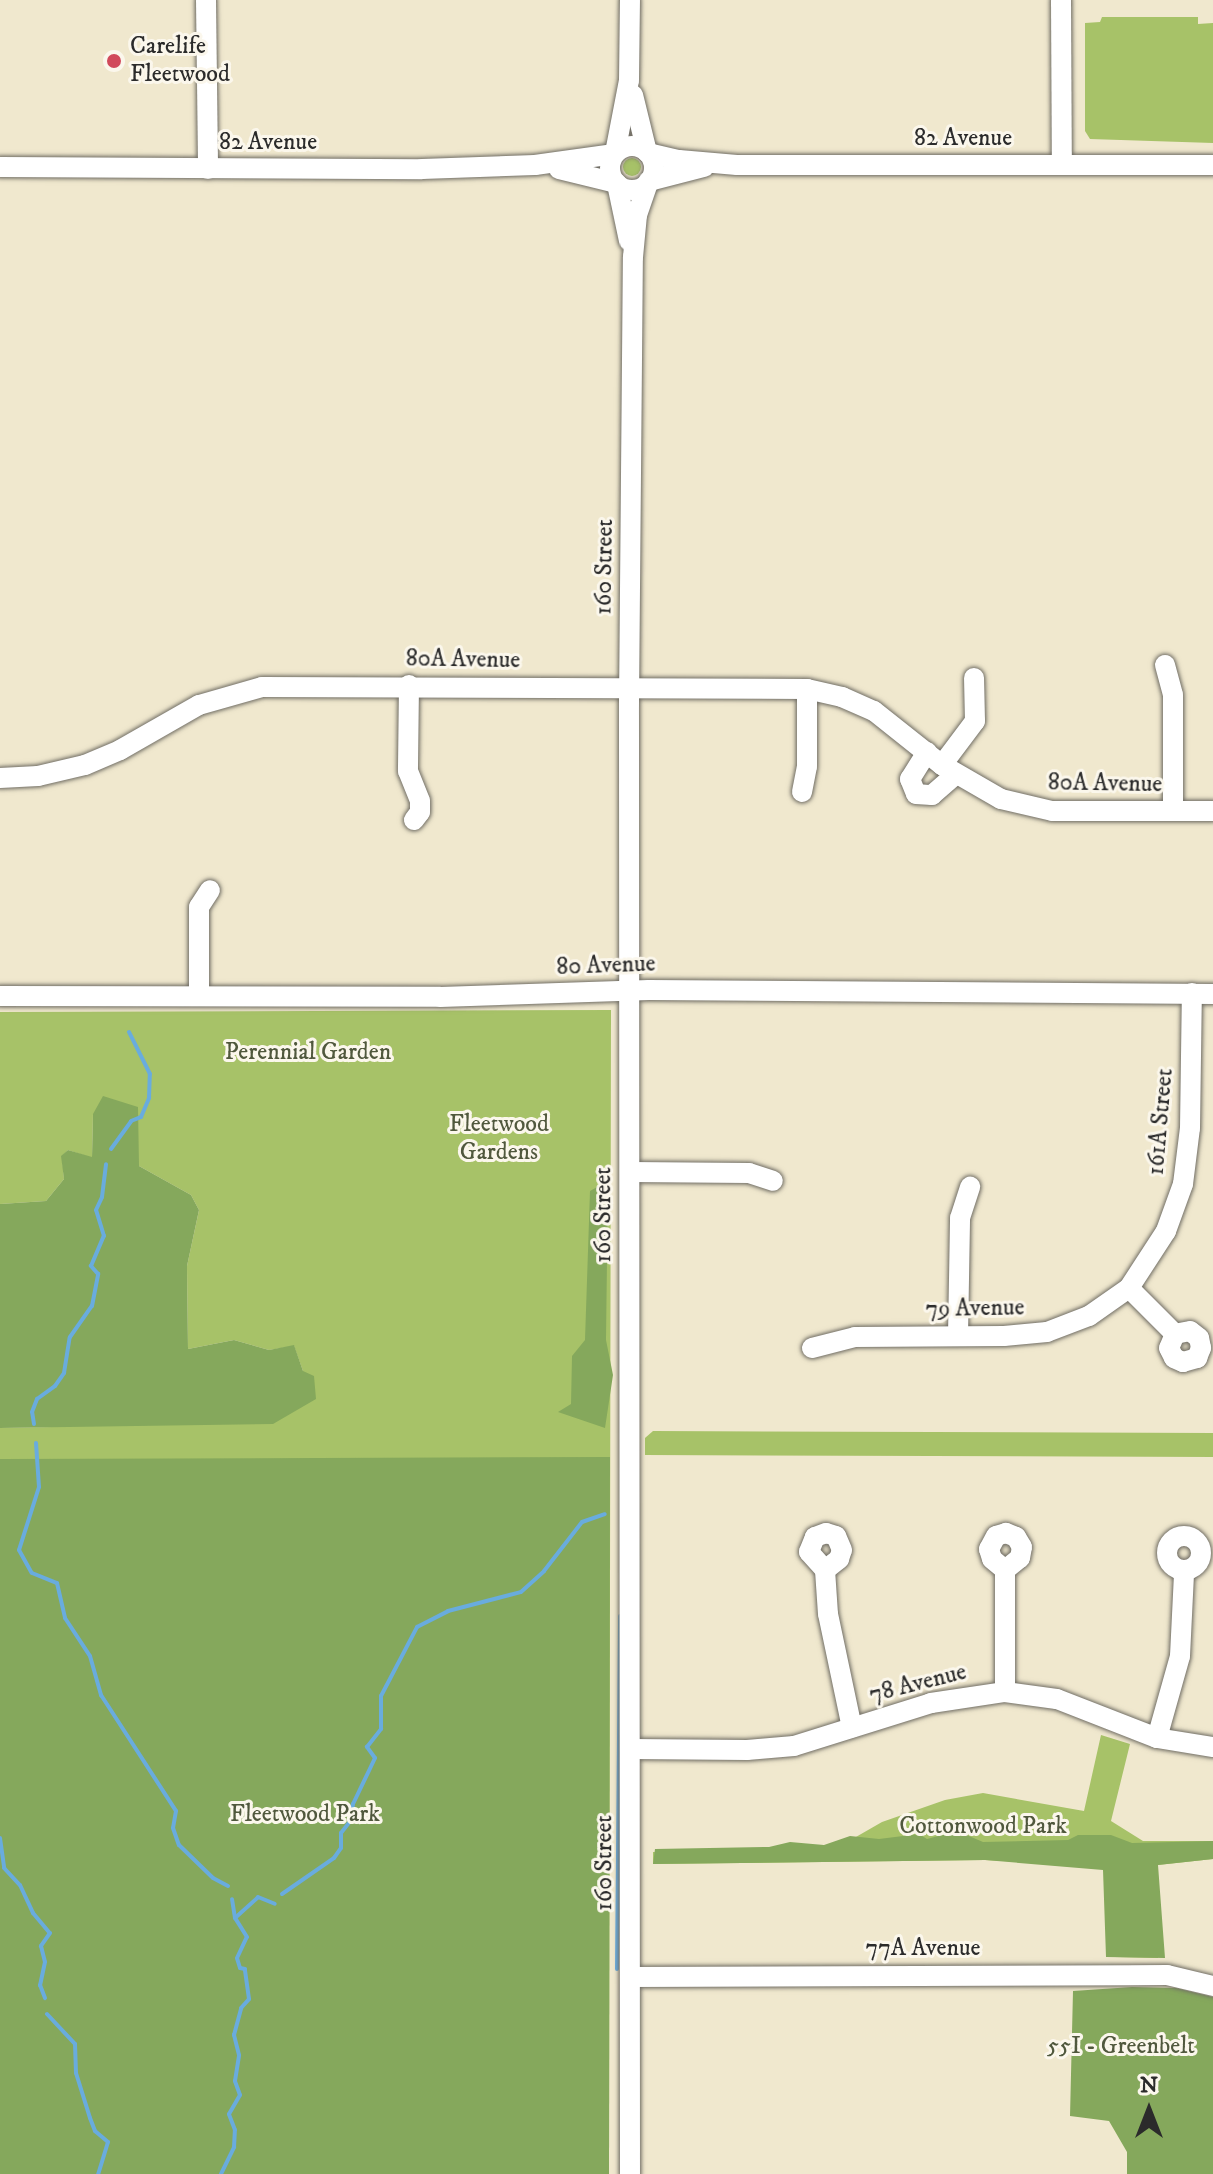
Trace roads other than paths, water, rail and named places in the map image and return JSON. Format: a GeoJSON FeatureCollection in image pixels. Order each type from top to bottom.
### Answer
{"type":"FeatureCollection","features":[{"type":"Feature","properties":{"kind":"street"},"geometry":{"type":"LineString","coordinates":[[206,0],[208,169]]}},
{"type":"Feature","properties":{"kind":"street"},"geometry":{"type":"LineString","coordinates":[[629,80],[654,170],[649,181],[637,189],[617,184],[610,166],[629,80],[630,0]]}},
{"type":"Feature","properties":{"kind":"street"},"geometry":{"type":"LineString","coordinates":[[1061,0],[1062,164]]}},
{"type":"Feature","properties":{"kind":"street"},"geometry":{"type":"LineString","coordinates":[[615,154],[634,146],[648,152]]}},
{"type":"Feature","properties":{"kind":"street","name":"82 Avenue"},"geometry":{"type":"LineString","coordinates":[[648,152],[712,164],[1213,165]]}},
{"type":"Feature","properties":{"kind":"street","name":"82 Avenue"},"geometry":{"type":"LineString","coordinates":[[0,167],[208,169],[535,165],[615,154]]}},
{"type":"Feature","properties":{"kind":"street","name":"82 Avenue"},"geometry":{"type":"LineString","coordinates":[[649,181],[712,164]]}},
{"type":"Feature","properties":{"kind":"street","name":"82 Avenue"},"geometry":{"type":"LineString","coordinates":[[535,165],[617,184]]}},
{"type":"Feature","properties":{"kind":"street","name":"160 Street"},"geometry":{"type":"LineString","coordinates":[[630,2174],[629,687],[633,257],[637,215],[649,181]]}},
{"type":"Feature","properties":{"kind":"street","name":"160 Street"},"geometry":{"type":"LineString","coordinates":[[617,184],[633,257]]}},
{"type":"Feature","properties":{"kind":"street"},"geometry":{"type":"LineString","coordinates":[[1165,665],[1173,695],[1173,811]]}},
{"type":"Feature","properties":{"kind":"street"},"geometry":{"type":"LineString","coordinates":[[942,763],[975,721],[974,678]]}},
{"type":"Feature","properties":{"kind":"street","name":"80A Avenue"},"geometry":{"type":"LineString","coordinates":[[0,778],[38,776],[85,765],[120,750],[199,705],[247,689],[283,685],[807,689],[859,703],[942,763],[1001,799],[1030,808],[1074,812],[1213,811]]}},
{"type":"Feature","properties":{"kind":"street"},"geometry":{"type":"LineString","coordinates":[[409,685],[408,771],[420,801],[420,812],[414,820]]}},
{"type":"Feature","properties":{"kind":"street"},"geometry":{"type":"LineString","coordinates":[[802,792],[807,766],[807,689]]}},
{"type":"Feature","properties":{"kind":"street"},"geometry":{"type":"LineString","coordinates":[[199,994],[199,907],[210,890]]}},
{"type":"Feature","properties":{"kind":"street","name":"80 Avenue"},"geometry":{"type":"LineString","coordinates":[[0,996],[199,994],[440,997],[631,991],[1203,994]]}},
{"type":"Feature","properties":{"kind":"street","name":"161A Street"},"geometry":{"type":"LineString","coordinates":[[1129,1288],[1166,1231],[1183,1184],[1203,994]]}},
{"type":"Feature","properties":{"kind":"street"},"geometry":{"type":"LineString","coordinates":[[630,1172],[749,1173],[773,1181]]}},
{"type":"Feature","properties":{"kind":"street"},"geometry":{"type":"LineString","coordinates":[[958,1336],[960,1218],[970,1187]]}},
{"type":"Feature","properties":{"kind":"street"},"geometry":{"type":"LineString","coordinates":[[1129,1288],[1175,1334]]}},
{"type":"Feature","properties":{"kind":"street","name":"79 Avenue"},"geometry":{"type":"LineString","coordinates":[[812,1348],[855,1337],[1047,1332],[1089,1316],[1129,1288]]}},
{"type":"Feature","properties":{"kind":"street"},"geometry":{"type":"LineString","coordinates":[[825,1570],[828,1614],[852,1728]]}},
{"type":"Feature","properties":{"kind":"street"},"geometry":{"type":"LineString","coordinates":[[1005,1570],[1005,1692]]}},
{"type":"Feature","properties":{"kind":"street"},"geometry":{"type":"LineString","coordinates":[[1157,1738],[1180,1656],[1184,1573]]}},
{"type":"Feature","properties":{"kind":"street","name":"78 Avenue"},"geometry":{"type":"LineString","coordinates":[[631,1749],[775,1749],[954,1697],[1005,1692],[1078,1705],[1157,1738],[1213,1747]]}},
{"type":"Feature","properties":{"kind":"street","name":"77A Avenue"},"geometry":{"type":"LineString","coordinates":[[631,1977],[1167,1975],[1213,1986]]}},
{"type":"Feature","properties":{"kind":"waterway"},"geometry":{"type":"LineString","coordinates":[[111,1149],[131,1121],[141,1117],[149,1098],[150,1074],[129,1032]]}},
{"type":"Feature","properties":{"kind":"waterway"},"geometry":{"type":"LineString","coordinates":[[34,1424],[32,1412],[37,1399],[55,1386],[64,1373],[70,1337],[92,1306],[98,1274],[91,1266],[104,1236],[96,1210],[102,1197],[106,1164]]}},
{"type":"Feature","properties":{"kind":"waterway"},"geometry":{"type":"LineString","coordinates":[[36,1443],[39,1487],[19,1550],[32,1573],[57,1583],[65,1618],[90,1656],[101,1695],[176,1811],[173,1828],[179,1845],[213,1878],[228,1886]]}},
{"type":"Feature","properties":{"kind":"waterway"},"geometry":{"type":"LineString","coordinates":[[282,1894],[334,1858],[341,1848],[341,1833],[351,1820],[353,1804],[375,1758],[367,1747],[381,1729],[381,1696],[417,1627],[448,1611],[521,1592],[544,1571],[582,1522],[605,1514]]}},
{"type":"Feature","properties":{"kind":"waterway"},"geometry":{"type":"LineString","coordinates":[[617,1969],[620,1616]]}},
{"type":"Feature","properties":{"kind":"waterway"},"geometry":{"type":"LineString","coordinates":[[0,1838],[4,1868],[20,1885],[33,1913],[50,1933],[41,1946],[45,1962],[40,1985],[45,1998]]}},
{"type":"Feature","properties":{"kind":"waterway"},"geometry":{"type":"LineString","coordinates":[[235,1918],[258,1897],[275,1904]]}},
{"type":"Feature","properties":{"kind":"waterway"},"geometry":{"type":"LineString","coordinates":[[221,2174],[234,2147],[235,2130],[229,2114],[240,2095],[235,2081],[239,2055],[234,2035],[241,2008],[249,1999],[245,1969],[240,1968],[237,1958],[247,1937],[235,1918],[232,1899]]}},
{"type":"Feature","properties":{"kind":"waterway"},"geometry":{"type":"LineString","coordinates":[[47,2014],[75,2044],[76,2073],[90,2118],[95,2131],[108,2142],[98,2174]]}},
{"type":"Feature","properties":{"kind":"place","name":"Carelife Fleetwood"},"geometry":{"type":"Point","coordinates":[114,61]}},
{"type":"Feature","properties":{"kind":"park label","name":"Perennial Garden"},"geometry":{"type":"Point","coordinates":[308,1053]}},
{"type":"Feature","properties":{"kind":"park label","name":"Fleetwood Gardens"},"geometry":{"type":"Point","coordinates":[499,1139]}},
{"type":"Feature","properties":{"kind":"park label","name":"Fleetwood Park"},"geometry":{"type":"Point","coordinates":[305,1815]}},
{"type":"Feature","properties":{"kind":"park label","name":"Cottonwood Park"},"geometry":{"type":"Point","coordinates":[983,1827]}},
{"type":"Feature","properties":{"kind":"park label","name":"55I - Greenbelt"},"geometry":{"type":"Point","coordinates":[1121,2047]}}]}
